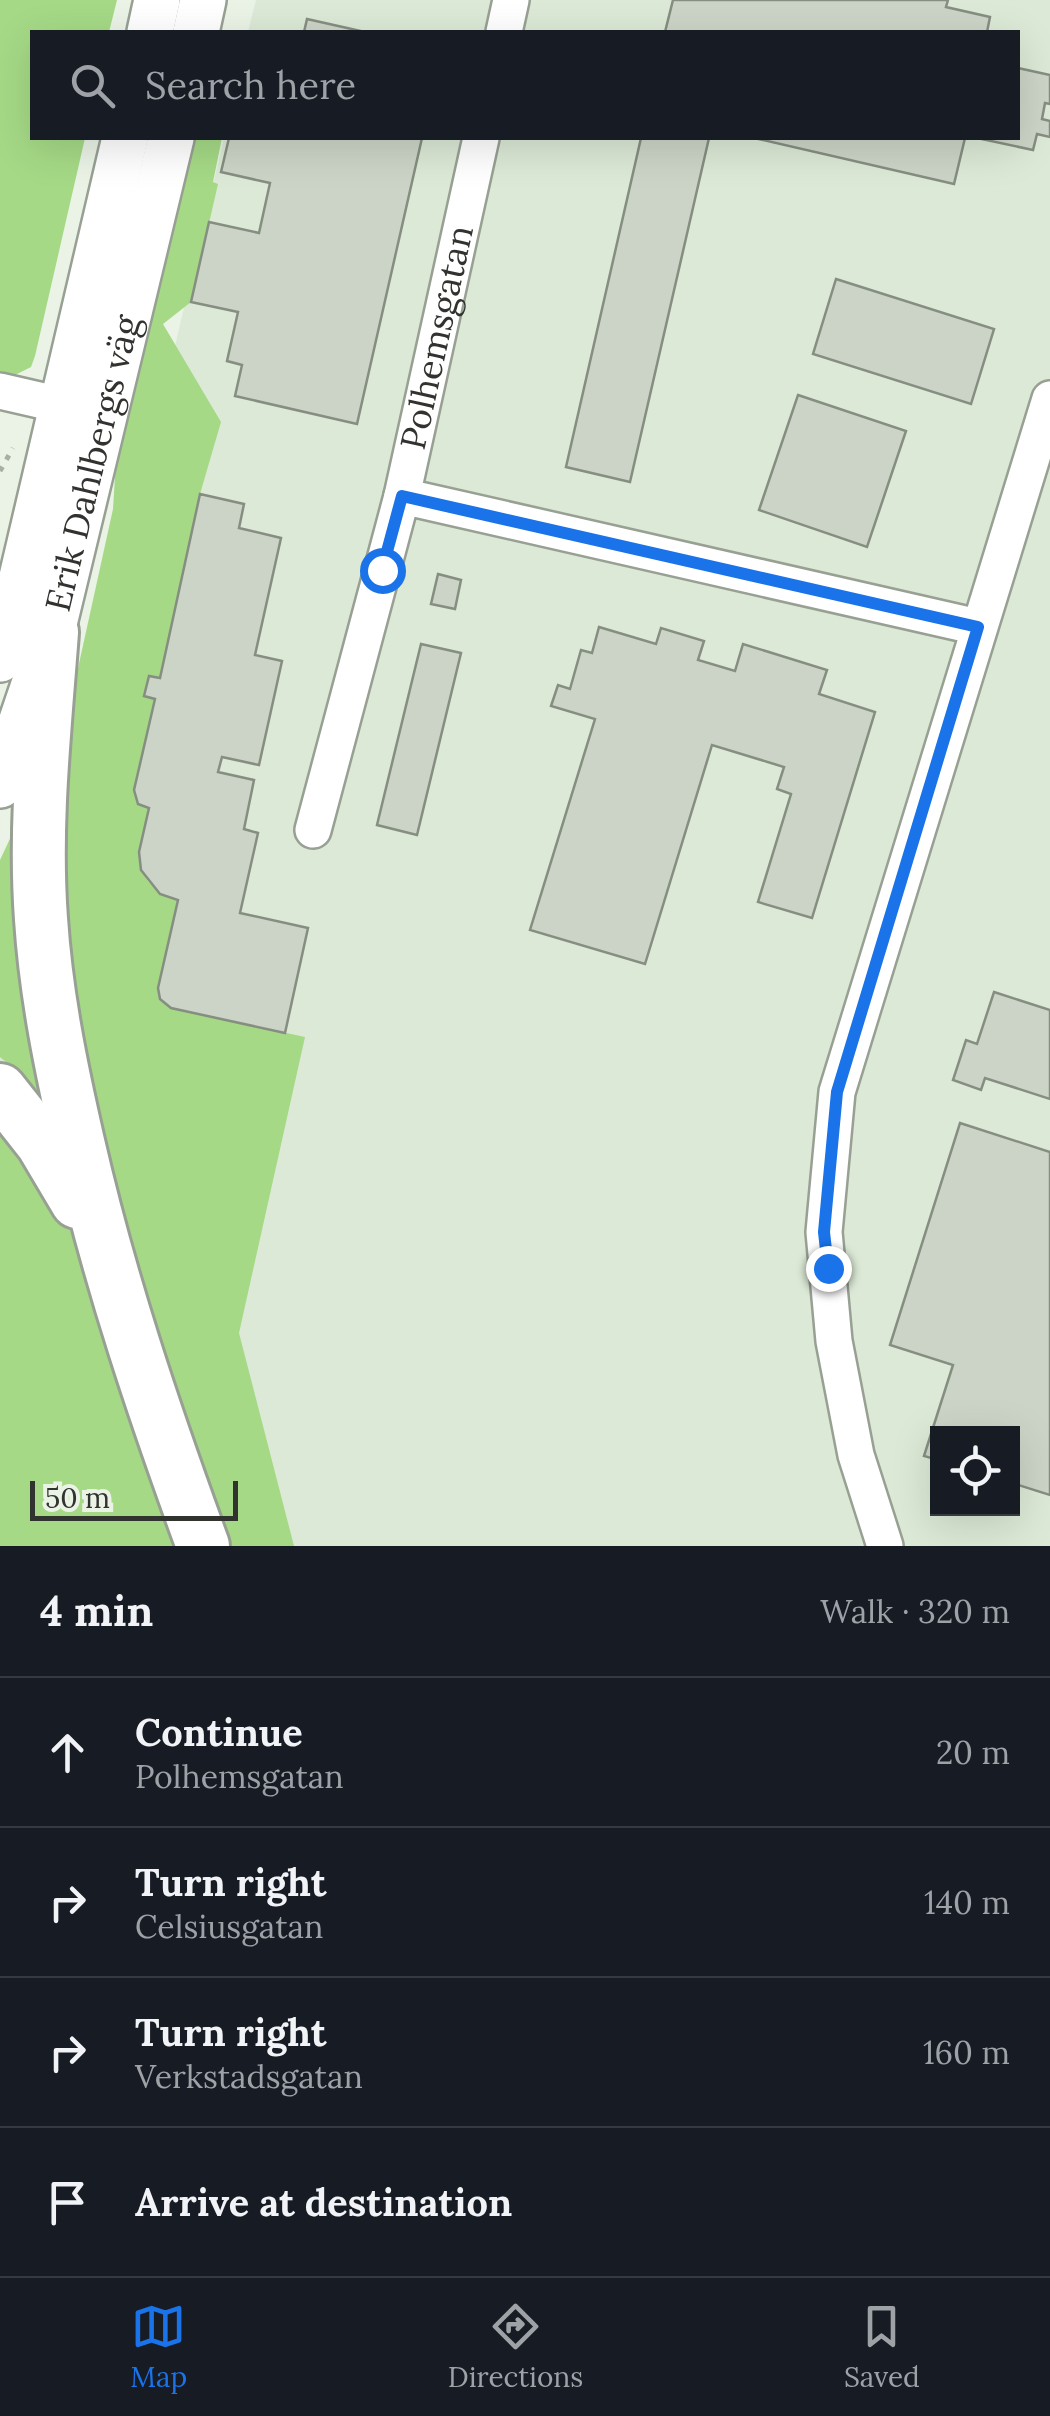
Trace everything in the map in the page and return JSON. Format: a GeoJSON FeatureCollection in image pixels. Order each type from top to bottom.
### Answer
{"type":"FeatureCollection","features":[{"type":"Feature","properties":{"kind":"highway"},"geometry":{"type":"LineString","coordinates":[[52,632],[39,840],[40,916],[58,1055],[101,1242],[146,1390],[204,1546]]}},
{"type":"Feature","properties":{"kind":"highway"},"geometry":{"type":"LineString","coordinates":[[0,1090],[42,1143],[101,1242]]}},
{"type":"Feature","properties":{"kind":"main road"},"geometry":{"type":"LineString","coordinates":[[150,30],[157,0]]}},
{"type":"Feature","properties":{"kind":"main road"},"geometry":{"type":"LineString","coordinates":[[196,30],[203,0]]}},
{"type":"Feature","properties":{"kind":"main road","name":"Erik Dahlbergs väg"},"geometry":{"type":"LineString","coordinates":[[0,660],[125,140]]}},
{"type":"Feature","properties":{"kind":"main road","name":"Erik Dahlbergs väg"},"geometry":{"type":"LineString","coordinates":[[0,785],[52,632],[171,140]]}},
{"type":"Feature","properties":{"kind":"street"},"geometry":{"type":"LineString","coordinates":[[504,30],[512,0]]}},
{"type":"Feature","properties":{"kind":"street","name":"Polhemsgatan"},"geometry":{"type":"LineString","coordinates":[[313,830],[402,496],[481,140]]}},
{"type":"Feature","properties":{"kind":"street"},"geometry":{"type":"LineString","coordinates":[[0,391],[106,415]]}},
{"type":"Feature","properties":{"kind":"street"},"geometry":{"type":"LineString","coordinates":[[884,1546],[856,1455],[834,1341],[824,1232],[837,1092],[1050,399]]}},
{"type":"Feature","properties":{"kind":"street"},"geometry":{"type":"LineString","coordinates":[[402,496],[978,627]]}},
{"type":"Feature","properties":{"kind":"shaded area"},"geometry":{"type":"Polygon","coordinates":[[[256,0],[1050,0],[1050,1546],[0,1546],[0,885],[81,745],[224,140],[1020,140],[1020,30],[248,30],[256,0]]]}},
{"type":"Feature","properties":{"kind":"green space"},"geometry":{"type":"Polygon","coordinates":[[[0,0],[117,0],[110,30],[30,30],[30,140],[85,140],[31,367],[15,375],[0,371],[0,0]]]}},
{"type":"Feature","properties":{"kind":"green space"},"geometry":{"type":"Polygon","coordinates":[[[187,140],[222,140],[213,182],[218,184],[191,302],[163,324],[221,422],[200,494],[160,678],[149,677],[155,699],[134,790],[138,804],[149,808],[140,851],[144,874],[162,893],[178,900],[158,988],[171,1008],[305,1037],[239,1333],[294,1546],[226,1546],[148,1319],[78,1040],[60,862],[71,700],[113,509],[117,445],[187,140]]]}},
{"type":"Feature","properties":{"kind":"green space"},"geometry":{"type":"Polygon","coordinates":[[[23,811],[46,1105],[0,1057],[0,860],[23,811]]]}},
{"type":"Feature","properties":{"kind":"green space"},"geometry":{"type":"Polygon","coordinates":[[[0,1115],[48,1185],[81,1253],[187,1546],[0,1546],[0,1115]]]}},
{"type":"Feature","properties":{"kind":"building"},"geometry":{"type":"Polygon","coordinates":[[[673,0],[948,0],[946,7],[990,17],[987,30],[666,30],[673,0]]]}},
{"type":"Feature","properties":{"kind":"building"},"geometry":{"type":"Polygon","coordinates":[[[307,19],[356,30],[304,30],[307,19]]]}},
{"type":"Feature","properties":{"kind":"building"},"geometry":{"type":"Polygon","coordinates":[[[1020,68],[1050,75],[1050,104],[1045,103],[1042,119],[1050,121],[1050,137],[1037,134],[1033,150],[986,140],[1020,140],[1020,68]]]}},
{"type":"Feature","properties":{"kind":"building"},"geometry":{"type":"Polygon","coordinates":[[[229,140],[422,140],[357,424],[235,396],[242,365],[227,361],[238,312],[191,302],[209,222],[259,233],[270,183],[221,172],[229,140]]]}},
{"type":"Feature","properties":{"kind":"building"},"geometry":{"type":"Polygon","coordinates":[[[641,140],[709,140],[630,482],[566,467],[641,140]]]}},
{"type":"Feature","properties":{"kind":"building"},"geometry":{"type":"Polygon","coordinates":[[[763,140],[965,140],[954,184],[763,140]]]}},
{"type":"Feature","properties":{"kind":"building"},"geometry":{"type":"Polygon","coordinates":[[[836,279],[994,329],[971,404],[813,354],[836,279]]]}},
{"type":"Feature","properties":{"kind":"building"},"geometry":{"type":"Polygon","coordinates":[[[798,395],[906,431],[867,547],[759,510],[798,395]]]}},
{"type":"Feature","properties":{"kind":"building"},"geometry":{"type":"Polygon","coordinates":[[[200,494],[244,504],[239,528],[281,538],[255,655],[282,661],[259,765],[222,757],[218,772],[254,780],[244,829],[258,833],[240,913],[308,928],[285,1033],[171,1008],[160,999],[158,988],[178,900],[160,894],[141,870],[139,852],[149,808],[138,804],[134,790],[155,699],[144,696],[149,676],[160,678],[200,494]]]}},
{"type":"Feature","properties":{"kind":"building"},"geometry":{"type":"Polygon","coordinates":[[[438,574],[461,580],[455,609],[431,604],[438,574]]]}},
{"type":"Feature","properties":{"kind":"building"},"geometry":{"type":"Polygon","coordinates":[[[599,627],[656,644],[661,628],[704,641],[698,660],[735,671],[743,644],[827,670],[819,694],[875,712],[812,918],[758,902],[791,794],[777,789],[784,767],[712,745],[645,964],[530,930],[595,719],[551,706],[558,685],[570,689],[581,650],[592,653],[599,627]]]}},
{"type":"Feature","properties":{"kind":"building"},"geometry":{"type":"Polygon","coordinates":[[[421,644],[461,653],[417,835],[377,825],[421,644]]]}},
{"type":"Feature","properties":{"kind":"building"},"geometry":{"type":"Polygon","coordinates":[[[994,992],[1050,1010],[1050,1099],[985,1078],[981,1090],[953,1080],[966,1040],[977,1044],[994,992]]]}},
{"type":"Feature","properties":{"kind":"building"},"geometry":{"type":"Polygon","coordinates":[[[960,1123],[1050,1152],[1050,1495],[1020,1486],[1020,1426],[934,1426],[953,1365],[890,1345],[960,1123]]]}},
{"type":"Feature","properties":{"kind":"route"},"geometry":{"type":"LineString","coordinates":[[382,570],[402,496],[978,627],[837,1092],[824,1232],[828,1268]]}}]}
